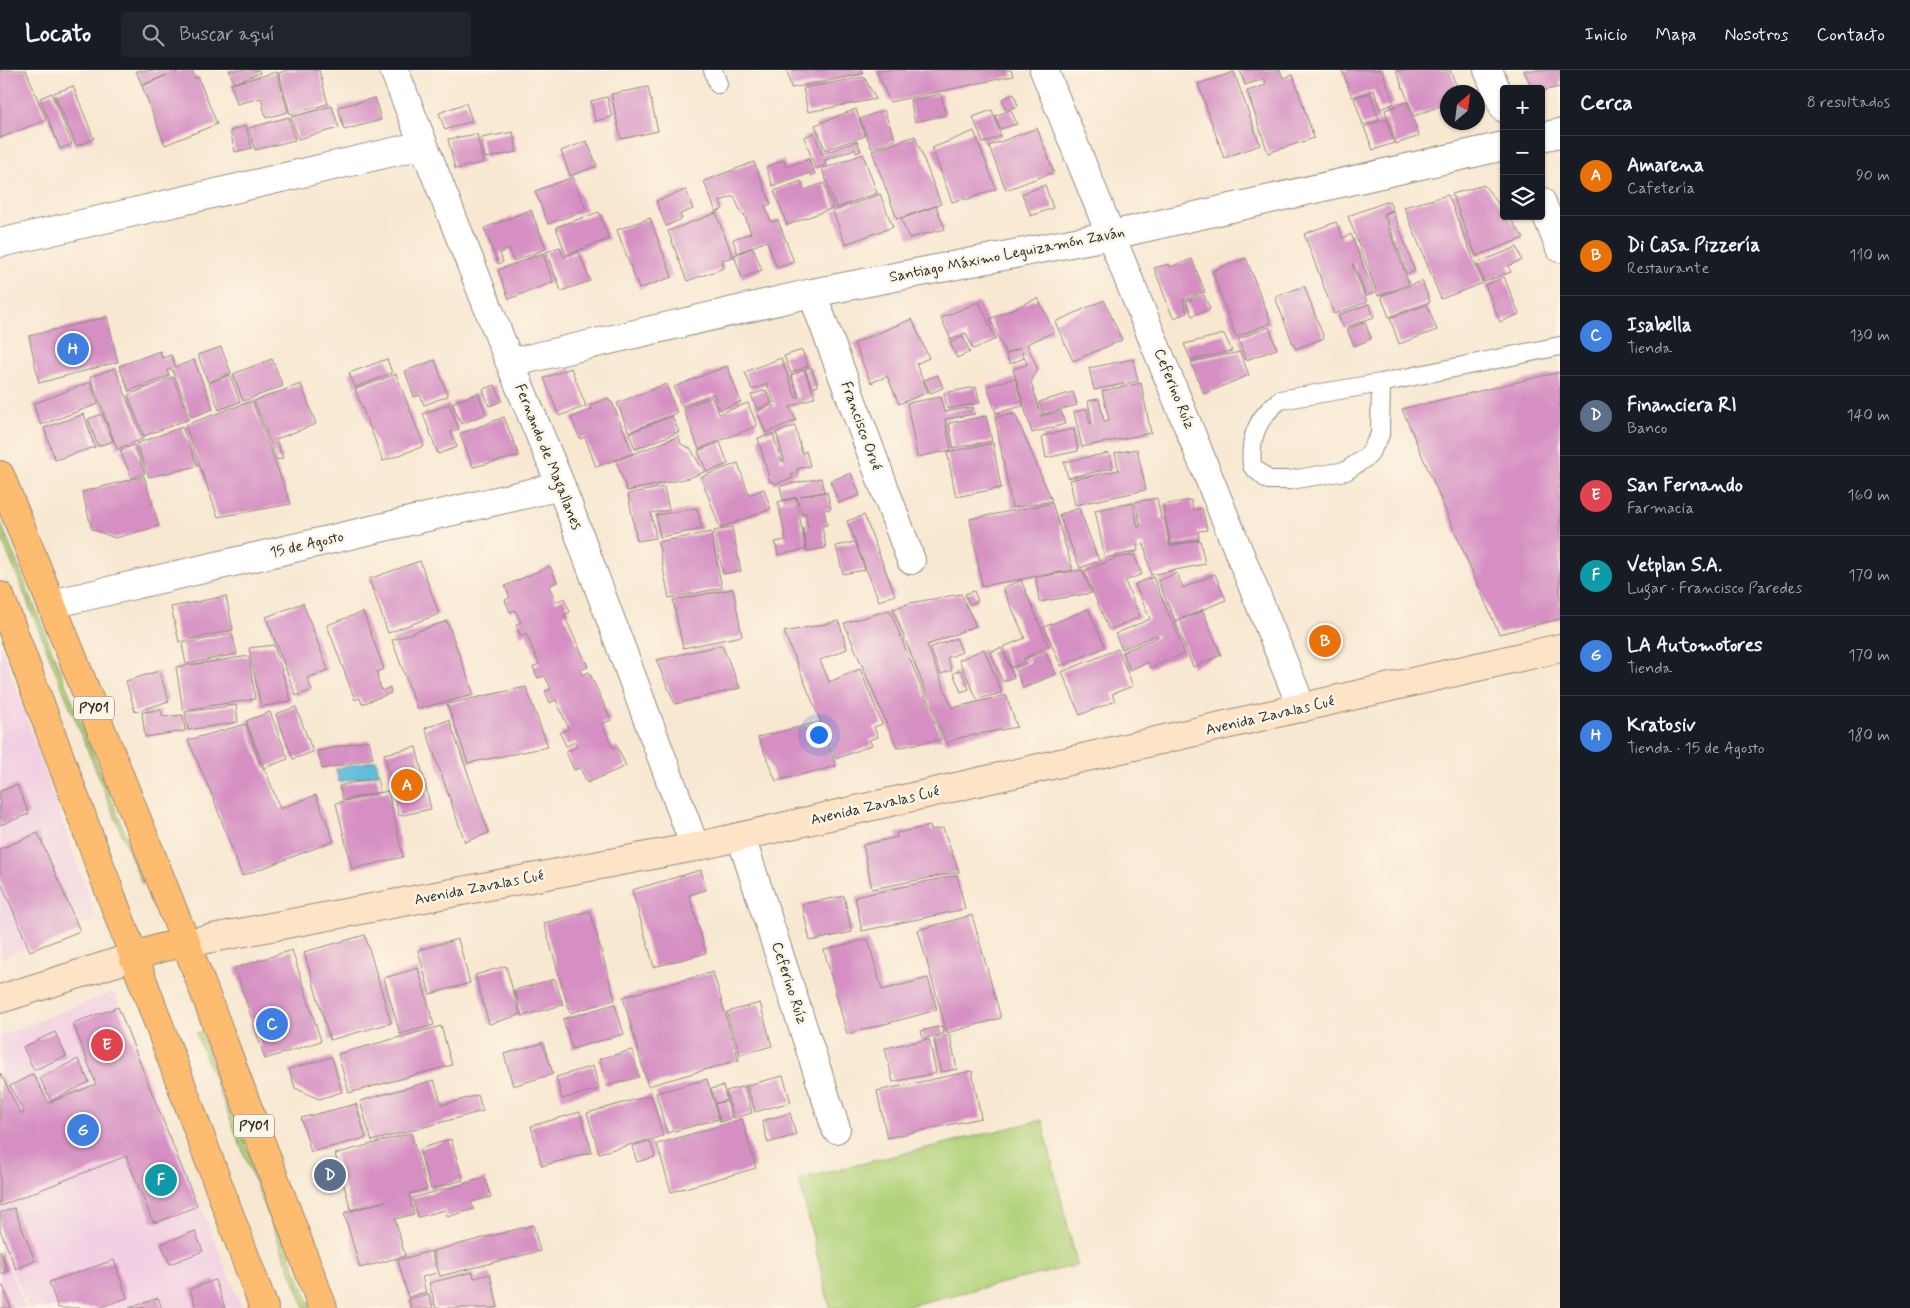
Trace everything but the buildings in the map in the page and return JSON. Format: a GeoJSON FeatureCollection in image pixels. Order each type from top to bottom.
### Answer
{"type":"FeatureCollection","features":[{"type":"Feature","properties":{"kind":"highway","name":"PY01"},"geometry":{"type":"LineString","coordinates":[[0,475],[186,943],[323,1308]]}},
{"type":"Feature","properties":{"kind":"highway"},"geometry":{"type":"LineString","coordinates":[[0,596],[264,1308]]}},
{"type":"Feature","properties":{"kind":"highway"},"geometry":{"type":"LineString","coordinates":[[133,957],[160,948],[186,943]]}},
{"type":"Feature","properties":{"kind":"main road","name":"Avenida Zavalas Cué"},"geometry":{"type":"LineString","coordinates":[[186,943],[695,848],[1560,648]]}},
{"type":"Feature","properties":{"kind":"main road"},"geometry":{"type":"LineString","coordinates":[[0,999],[133,957]]}},
{"type":"Feature","properties":{"kind":"street","name":"Fernando de Magallanes"},"geometry":{"type":"LineString","coordinates":[[394,70],[510,363],[561,486],[695,848]]}},
{"type":"Feature","properties":{"kind":"street","name":"Ceferino Ruíz"},"geometry":{"type":"LineString","coordinates":[[1044,70],[1302,708]]}},
{"type":"Feature","properties":{"kind":"street"},"geometry":{"type":"LineString","coordinates":[[1488,70],[1500,98]]}},
{"type":"Feature","properties":{"kind":"street"},"geometry":{"type":"LineString","coordinates":[[1545,136],[1560,133]]}},
{"type":"Feature","properties":{"kind":"street"},"geometry":{"type":"LineString","coordinates":[[0,243],[423,145]]}},
{"type":"Feature","properties":{"kind":"street","name":"Santiago Máximo Leguizamón Zaván"},"geometry":{"type":"LineString","coordinates":[[510,363],[812,293],[1112,235],[1500,147]]}},
{"type":"Feature","properties":{"kind":"street"},"geometry":{"type":"LineString","coordinates":[[1545,211],[1560,248]]}},
{"type":"Feature","properties":{"kind":"street","name":"Francisco Orué"},"geometry":{"type":"LineString","coordinates":[[812,293],[911,560]]}},
{"type":"Feature","properties":{"kind":"street","name":"15 de Agosto"},"geometry":{"type":"LineString","coordinates":[[52,604],[561,486]]}},
{"type":"Feature","properties":{"kind":"street","name":"Ceferino Ruíz"},"geometry":{"type":"LineString","coordinates":[[742,837],[836,1129]]}},
{"type":"Feature","properties":{"kind":"lane"},"geometry":{"type":"LineString","coordinates":[[1382,383],[1380,435],[1368,456],[1346,471],[1290,480],[1268,480],[1252,466],[1250,451],[1260,419],[1280,400],[1382,383],[1560,346]]}},
{"type":"Feature","properties":{"kind":"shaded area"},"geometry":{"type":"Polygon","coordinates":[[[0,642],[96,919],[0,958],[0,642]]]}},
{"type":"Feature","properties":{"kind":"shaded area"},"geometry":{"type":"Polygon","coordinates":[[[114,992],[242,1308],[29,1308],[0,1241],[0,1036],[114,992]]]}},
{"type":"Feature","properties":{"kind":"shaded area"},"geometry":{"type":"Polygon","coordinates":[[[0,1248],[25,1308],[0,1308],[0,1248]]]}},
{"type":"Feature","properties":{"kind":"green space"},"geometry":{"type":"Polygon","coordinates":[[[0,521],[144,880],[142,884],[0,534],[0,521]]]}},
{"type":"Feature","properties":{"kind":"green space"},"geometry":{"type":"Polygon","coordinates":[[[199,1032],[311,1308],[305,1308],[196,1033],[199,1032]]]}},
{"type":"Feature","properties":{"kind":"green space"},"geometry":{"type":"Polygon","coordinates":[[[1042,1120],[1077,1265],[899,1308],[830,1308],[799,1179],[1042,1120]]]}},
{"type":"Feature","properties":{"kind":"water"},"geometry":{"type":"Polygon","coordinates":[[[376,760],[379,774],[339,782],[336,769],[376,760]]]}},
{"type":"Feature","properties":{"kind":"place","name":"Kratosiv"},"geometry":{"type":"Point","coordinates":[73,349]}},
{"type":"Feature","properties":{"kind":"place","name":"Di Casa Pizzería"},"geometry":{"type":"Point","coordinates":[1325,641]}},
{"type":"Feature","properties":{"kind":"place","name":"Amarena"},"geometry":{"type":"Point","coordinates":[407,785]}},
{"type":"Feature","properties":{"kind":"place","name":"Isabella"},"geometry":{"type":"Point","coordinates":[272,1024]}},
{"type":"Feature","properties":{"kind":"place","name":"San Fernando"},"geometry":{"type":"Point","coordinates":[107,1045]}},
{"type":"Feature","properties":{"kind":"place","name":"LA Automotores"},"geometry":{"type":"Point","coordinates":[83,1130]}},
{"type":"Feature","properties":{"kind":"place","name":"Financiera RI"},"geometry":{"type":"Point","coordinates":[330,1175]}},
{"type":"Feature","properties":{"kind":"place","name":"Vetplan S.A."},"geometry":{"type":"Point","coordinates":[161,1180]}}]}
